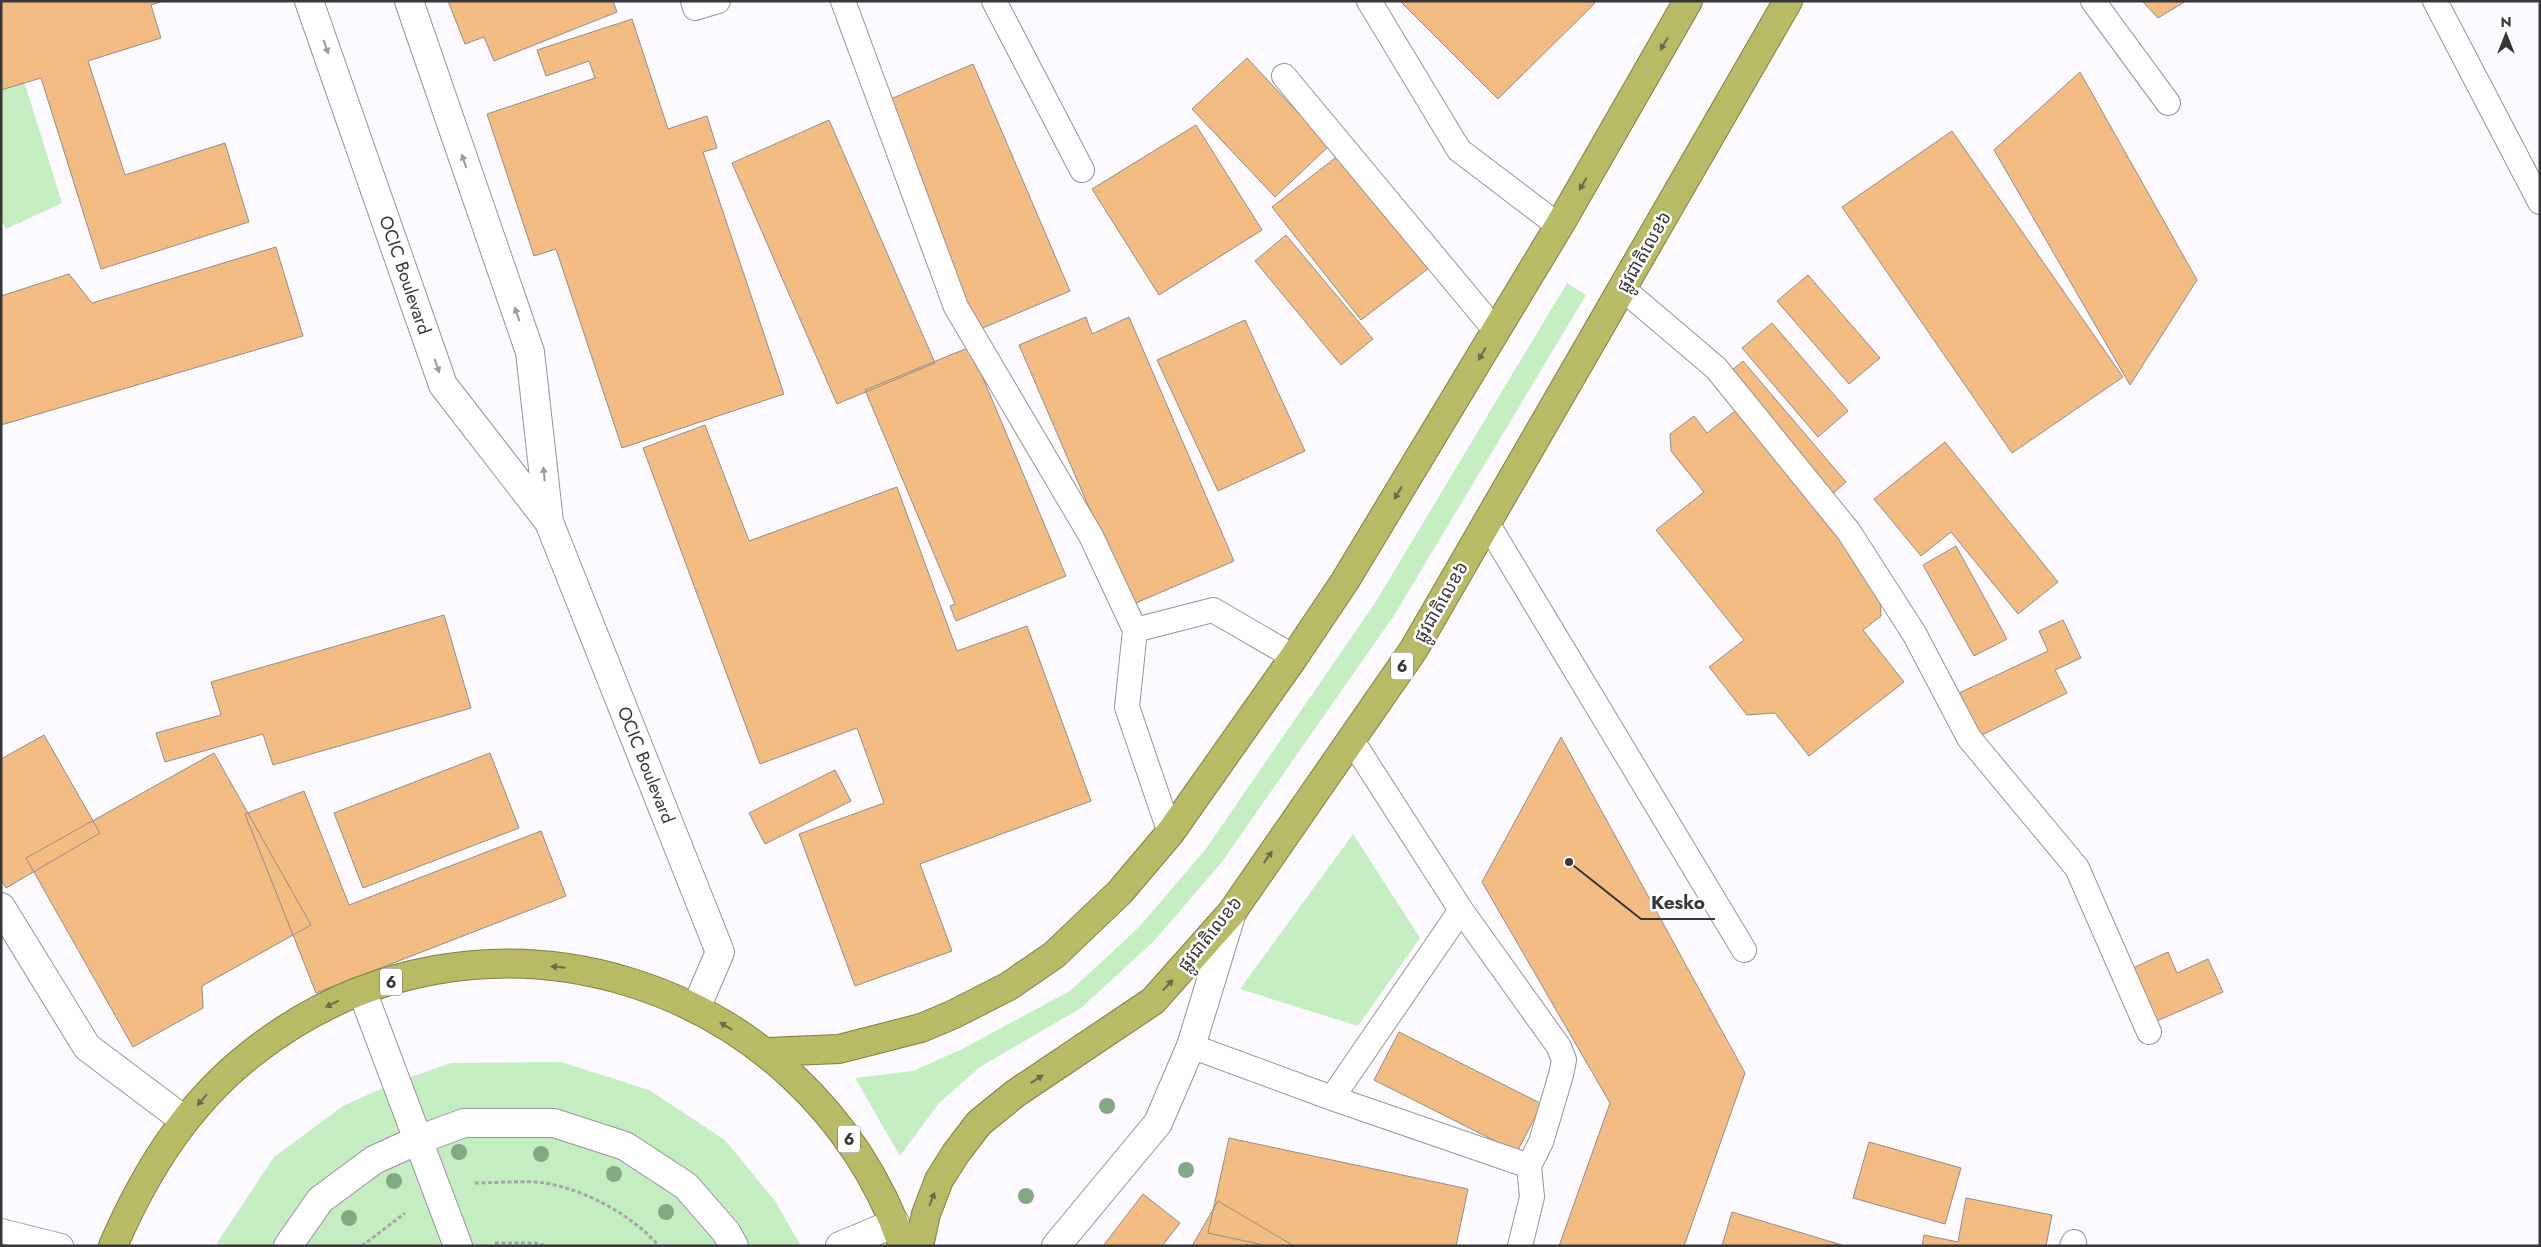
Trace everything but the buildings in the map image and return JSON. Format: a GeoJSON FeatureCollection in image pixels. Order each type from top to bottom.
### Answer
{"type":"FeatureCollection","features":[{"type":"Feature","properties":{"kind":"highway"},"geometry":{"type":"LineString","coordinates":[[768,1052],[839,1049],[921,1028],[1009,986],[1061,949],[1120,892],[1170,832],[1294,657],[1345,581],[1496,331],[1688,1]]}},
{"type":"Feature","properties":{"kind":"highway","name":"ផ្លូវជាតិលេខ៦"},"geometry":{"type":"LineString","coordinates":[[919,1246],[926,1214],[939,1180],[956,1153],[979,1123],[1016,1093],[1153,1001],[1232,912],[1414,649],[1788,1]]}},
{"type":"Feature","properties":{"kind":"highway","name":"6"},"geometry":{"type":"LineString","coordinates":[[113,1246],[144,1180],[184,1120],[205,1096],[252,1053],[305,1018],[362,991],[403,978],[444,969],[486,965],[530,964],[586,970],[623,978],[696,1008],[768,1052],[805,1086],[848,1137],[882,1193],[899,1234]]}},
{"type":"Feature","properties":{"kind":"street","name":"OCIC Boulevard"},"geometry":{"type":"LineString","coordinates":[[310,1],[444,386],[549,522]]}},
{"type":"Feature","properties":{"kind":"street","name":"OCIC Boulevard"},"geometry":{"type":"LineString","coordinates":[[409,1],[530,352],[549,522],[720,952],[696,1008]]}},
{"type":"Feature","properties":{"kind":"street"},"geometry":{"type":"LineString","coordinates":[[1,907],[87,1047],[184,1120]]}},
{"type":"Feature","properties":{"kind":"street"},"geometry":{"type":"LineString","coordinates":[[1056,1246],[1158,1123],[1192,1046],[1232,912]]}},
{"type":"Feature","properties":{"kind":"street"},"geometry":{"type":"LineString","coordinates":[[362,991],[458,1246]]}},
{"type":"Feature","properties":{"kind":"street"},"geometry":{"type":"LineString","coordinates":[[288,1246],[320,1200],[374,1160],[418,1140],[464,1123],[554,1123],[625,1146],[686,1186],[726,1232],[734,1246]]}},
{"type":"Feature","properties":{"kind":"street"},"geometry":{"type":"LineString","coordinates":[[840,1246],[899,1234]]}},
{"type":"Feature","properties":{"kind":"lane"},"geometry":{"type":"LineString","coordinates":[[693,1],[695,8],[718,1]]}},
{"type":"Feature","properties":{"kind":"lane"},"geometry":{"type":"LineString","coordinates":[[843,1],[956,307],[1092,536],[1134,630],[1126,707],[1170,832]]}},
{"type":"Feature","properties":{"kind":"lane"},"geometry":{"type":"LineString","coordinates":[[994,1],[1082,170]]}},
{"type":"Feature","properties":{"kind":"lane"},"geometry":{"type":"LineString","coordinates":[[1369,1],[1458,150],[1558,226]]}},
{"type":"Feature","properties":{"kind":"lane"},"geometry":{"type":"LineString","coordinates":[[2093,1],[2168,103]]}},
{"type":"Feature","properties":{"kind":"lane"},"geometry":{"type":"LineString","coordinates":[[2435,1],[2540,202]]}},
{"type":"Feature","properties":{"kind":"lane"},"geometry":{"type":"LineString","coordinates":[[1284,76],[1496,331]]}},
{"type":"Feature","properties":{"kind":"lane"},"geometry":{"type":"LineString","coordinates":[[1624,288],[1716,368],[1849,532],[1915,635],[1969,738],[2077,868],[2149,1032]]}},
{"type":"Feature","properties":{"kind":"lane"},"geometry":{"type":"LineString","coordinates":[[1487,523],[1744,950]]}},
{"type":"Feature","properties":{"kind":"lane"},"geometry":{"type":"LineString","coordinates":[[1134,630],[1213,610],[1294,657]]}},
{"type":"Feature","properties":{"kind":"lane"},"geometry":{"type":"LineString","coordinates":[[1351,738],[1462,910],[1559,1047],[1564,1060],[1541,1142],[1529,1166],[1532,1197],[1520,1246]]}},
{"type":"Feature","properties":{"kind":"lane"},"geometry":{"type":"LineString","coordinates":[[1332,1098],[1462,910]]}},
{"type":"Feature","properties":{"kind":"lane"},"geometry":{"type":"LineString","coordinates":[[1192,1046],[1332,1098],[1529,1166]]}},
{"type":"Feature","properties":{"kind":"lane"},"geometry":{"type":"LineString","coordinates":[[1,1231],[61,1246]]}},
{"type":"Feature","properties":{"kind":"path"},"geometry":{"type":"LineString","coordinates":[[476,1183],[545,1183],[600,1200],[646,1231],[659,1246]]}},
{"type":"Feature","properties":{"kind":"path"},"geometry":{"type":"LineString","coordinates":[[486,1242],[536,1242],[546,1246]]}},
{"type":"Feature","properties":{"kind":"green space"},"geometry":{"type":"Polygon","coordinates":[[[1,7],[62,203],[6,229],[1,219],[1,7]]]}},
{"type":"Feature","properties":{"kind":"green space"},"geometry":{"type":"Polygon","coordinates":[[[1567,283],[1586,295],[1395,614],[1221,863],[1154,941],[1081,1008],[980,1067],[939,1103],[900,1156],[855,1078],[913,1071],[962,1049],[1070,991],[1139,927],[1205,850],[1375,603],[1567,283]]]}},
{"type":"Feature","properties":{"kind":"green space"},"geometry":{"type":"Polygon","coordinates":[[[1353,834],[1420,938],[1358,1026],[1240,989],[1353,834]]]}},
{"type":"Feature","properties":{"kind":"green space"},"geometry":{"type":"Polygon","coordinates":[[[561,1062],[649,1090],[725,1140],[775,1201],[801,1246],[215,1246],[274,1157],[343,1106],[396,1082],[451,1063],[561,1062]]]}},
{"type":"Feature","properties":{"kind":"place","name":"Kesko"},"geometry":{"type":"Point","coordinates":[1569,862]}}]}
